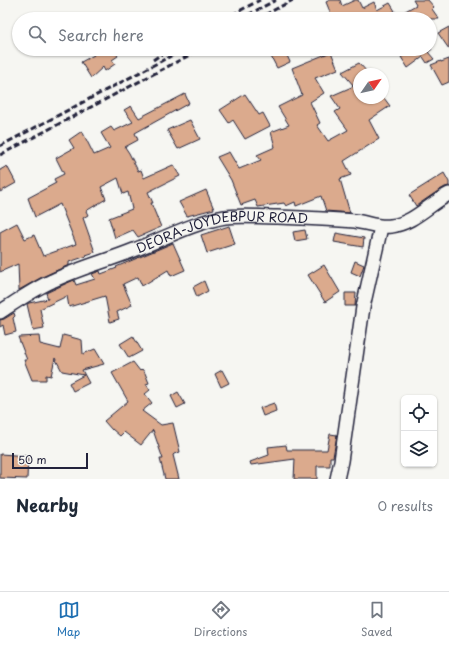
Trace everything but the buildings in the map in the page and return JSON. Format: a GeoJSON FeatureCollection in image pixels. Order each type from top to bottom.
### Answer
{"type":"FeatureCollection","features":[{"type":"Feature","properties":{"kind":"street","name":"DEORA-JOYDEBPUR ROAD"},"geometry":{"type":"LineString","coordinates":[[0,312],[52,281],[177,232],[213,220],[226,217],[244,216],[334,220],[357,222],[381,227],[392,226],[401,224],[413,218],[449,194]]}},
{"type":"Feature","properties":{"kind":"street"},"geometry":{"type":"LineString","coordinates":[[337,479],[341,461],[363,307],[381,227]]}},
{"type":"Feature","properties":{"kind":"railway"},"geometry":{"type":"LineString","coordinates":[[237,12],[260,0]]}},
{"type":"Feature","properties":{"kind":"railway"},"geometry":{"type":"LineString","coordinates":[[253,12],[276,0]]}},
{"type":"Feature","properties":{"kind":"railway"},"geometry":{"type":"LineString","coordinates":[[270,12],[293,0]]}},
{"type":"Feature","properties":{"kind":"railway"},"geometry":{"type":"LineString","coordinates":[[153,60],[159,56]]}},
{"type":"Feature","properties":{"kind":"railway"},"geometry":{"type":"LineString","coordinates":[[0,146],[171,56]]}},
{"type":"Feature","properties":{"kind":"railway"},"geometry":{"type":"LineString","coordinates":[[0,155],[188,56]]}}]}
